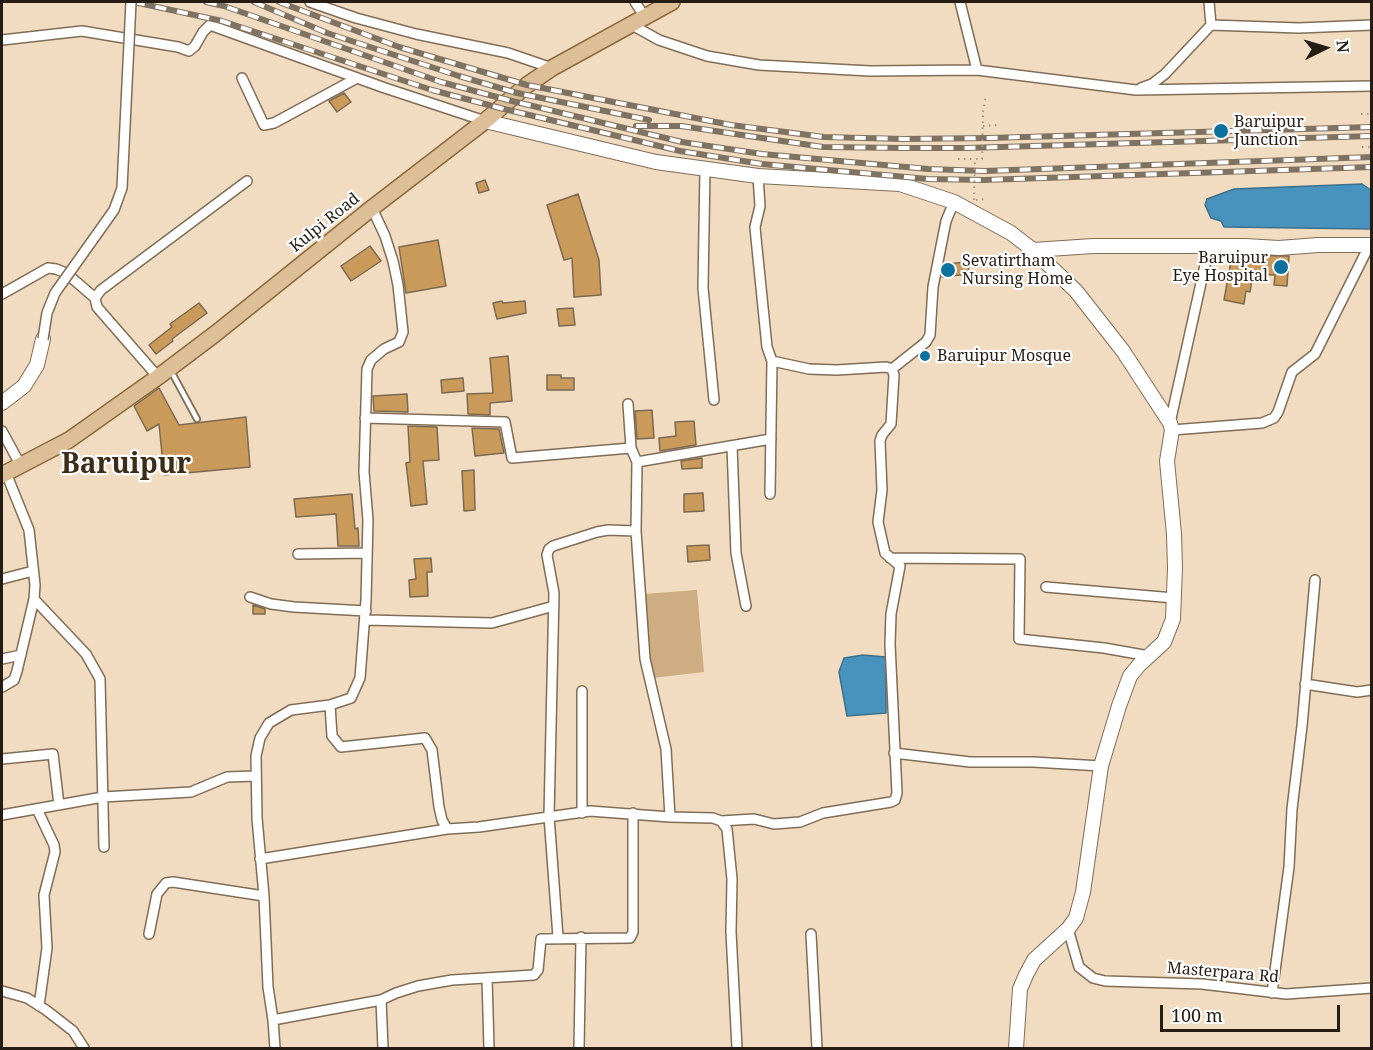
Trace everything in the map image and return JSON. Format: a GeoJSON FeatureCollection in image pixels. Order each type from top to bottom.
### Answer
{"type":"FeatureCollection","features":[{"type":"Feature","properties":{"kind":"main road","name":"Kulpi Road"},"geometry":{"type":"LineString","coordinates":[[4,474],[86,429],[485,121],[512,96],[552,68],[672,2]]}},
{"type":"Feature","properties":{"kind":"main road"},"geometry":{"type":"LineString","coordinates":[[485,121],[630,157],[758,176],[900,184],[954,202],[1000,225],[1034,250],[1065,279],[1092,309],[1123,351],[1171,427],[1167,461],[1174,534],[1173,620],[1164,642],[1139,664],[1130,676],[1101,766],[1083,892],[1076,918],[1068,930],[1034,960],[1026,975],[1020,989],[1016,1048]]}},
{"type":"Feature","properties":{"kind":"main road"},"geometry":{"type":"LineString","coordinates":[[1034,250],[1093,246],[1279,248],[1318,245],[1370,246]]}},
{"type":"Feature","properties":{"kind":"main road"},"geometry":{"type":"LineString","coordinates":[[2,403],[24,386],[37,365],[43,339]]}},
{"type":"Feature","properties":{"kind":"street"},"geometry":{"type":"LineString","coordinates":[[43,339],[47,313],[55,292],[114,210],[122,188],[131,2]]}},
{"type":"Feature","properties":{"kind":"street"},"geometry":{"type":"LineString","coordinates":[[310,2],[356,18],[416,34],[508,53],[552,68]]}},
{"type":"Feature","properties":{"kind":"street"},"geometry":{"type":"LineString","coordinates":[[635,2],[638,21],[659,40],[706,56],[759,65],[870,71],[977,70],[1136,90],[1371,86]]}},
{"type":"Feature","properties":{"kind":"street"},"geometry":{"type":"LineString","coordinates":[[960,2],[977,70]]}},
{"type":"Feature","properties":{"kind":"street"},"geometry":{"type":"LineString","coordinates":[[1209,2],[1211,25]]}},
{"type":"Feature","properties":{"kind":"street"},"geometry":{"type":"LineString","coordinates":[[2,40],[82,31],[178,47],[189,51],[210,25],[485,121]]}},
{"type":"Feature","properties":{"kind":"street"},"geometry":{"type":"LineString","coordinates":[[1136,90],[1152,84],[1165,74],[1211,25],[1299,27],[1371,25]]}},
{"type":"Feature","properties":{"kind":"street"},"geometry":{"type":"LineString","coordinates":[[242,78],[264,125],[274,123],[357,78]]}},
{"type":"Feature","properties":{"kind":"street"},"geometry":{"type":"LineString","coordinates":[[705,168],[703,288],[714,400]]}},
{"type":"Feature","properties":{"kind":"street"},"geometry":{"type":"LineString","coordinates":[[758,176],[759,206],[755,227],[767,347],[772,361],[770,494]]}},
{"type":"Feature","properties":{"kind":"street"},"geometry":{"type":"LineString","coordinates":[[95,298],[102,290],[247,181]]}},
{"type":"Feature","properties":{"kind":"street"},"geometry":{"type":"LineString","coordinates":[[892,369],[926,342],[930,335],[933,287],[946,221],[954,202]]}},
{"type":"Feature","properties":{"kind":"street"},"geometry":{"type":"LineString","coordinates":[[274,1048],[260,859],[256,756],[260,738],[269,723],[291,710],[330,705],[351,698],[360,678],[366,616],[365,418],[367,369],[371,360],[399,342],[403,333],[399,285],[385,236],[372,208]]}},
{"type":"Feature","properties":{"kind":"street"},"geometry":{"type":"LineString","coordinates":[[1209,247],[1171,427],[1262,423],[1274,418],[1292,372],[1315,354],[1370,246]]}},
{"type":"Feature","properties":{"kind":"street"},"geometry":{"type":"LineString","coordinates":[[2,294],[48,268],[66,273],[95,298],[97,307],[165,370]]}},
{"type":"Feature","properties":{"kind":"street"},"geometry":{"type":"LineString","coordinates":[[772,361],[809,369],[885,367],[892,369]]}},
{"type":"Feature","properties":{"kind":"street"},"geometry":{"type":"LineString","coordinates":[[260,859],[447,829],[590,811],[713,818],[721,821],[754,819],[774,824],[800,822],[824,813],[895,800],[897,793],[890,644],[891,614],[900,571],[898,563],[888,558],[878,522],[882,490],[880,441],[891,424],[895,387],[892,369]]}},
{"type":"Feature","properties":{"kind":"street"},"geometry":{"type":"LineString","coordinates":[[628,404],[631,448],[637,462],[636,531],[645,659],[666,749],[670,817]]}},
{"type":"Feature","properties":{"kind":"street"},"geometry":{"type":"LineString","coordinates":[[365,418],[505,422],[512,458],[631,448]]}},
{"type":"Feature","properties":{"kind":"street"},"geometry":{"type":"LineString","coordinates":[[2,431],[21,466]]}},
{"type":"Feature","properties":{"kind":"street"},"geometry":{"type":"LineString","coordinates":[[637,462],[771,439]]}},
{"type":"Feature","properties":{"kind":"street"},"geometry":{"type":"LineString","coordinates":[[732,446],[734,535],[746,606]]}},
{"type":"Feature","properties":{"kind":"street"},"geometry":{"type":"LineString","coordinates":[[2,687],[14,680],[34,599],[29,530],[4,474]]}},
{"type":"Feature","properties":{"kind":"street"},"geometry":{"type":"LineString","coordinates":[[558,937],[549,816],[554,606],[553,582],[547,555],[549,549],[597,531],[636,531]]}},
{"type":"Feature","properties":{"kind":"street"},"geometry":{"type":"LineString","coordinates":[[298,554],[367,553]]}},
{"type":"Feature","properties":{"kind":"street"},"geometry":{"type":"LineString","coordinates":[[888,558],[1020,559],[1019,639],[1104,648],[1149,656]]}},
{"type":"Feature","properties":{"kind":"street"},"geometry":{"type":"LineString","coordinates":[[2,579],[33,571]]}},
{"type":"Feature","properties":{"kind":"street"},"geometry":{"type":"LineString","coordinates":[[1272,993],[1289,867],[1292,809],[1315,580]]}},
{"type":"Feature","properties":{"kind":"street"},"geometry":{"type":"LineString","coordinates":[[1046,587],[1174,598]]}},
{"type":"Feature","properties":{"kind":"street"},"geometry":{"type":"LineString","coordinates":[[250,597],[294,607],[366,616],[492,623],[554,606]]}},
{"type":"Feature","properties":{"kind":"street"},"geometry":{"type":"LineString","coordinates":[[34,599],[87,654],[100,679],[104,847]]}},
{"type":"Feature","properties":{"kind":"street"},"geometry":{"type":"LineString","coordinates":[[2,659],[21,655]]}},
{"type":"Feature","properties":{"kind":"street"},"geometry":{"type":"LineString","coordinates":[[1305,684],[1357,692],[1371,690]]}},
{"type":"Feature","properties":{"kind":"street"},"geometry":{"type":"LineString","coordinates":[[582,691],[582,813]]}},
{"type":"Feature","properties":{"kind":"street"},"geometry":{"type":"LineString","coordinates":[[330,705],[332,736],[341,747],[425,738],[432,750],[442,820],[447,829]]}},
{"type":"Feature","properties":{"kind":"street"},"geometry":{"type":"LineString","coordinates":[[894,753],[970,762],[1033,762],[1101,766]]}},
{"type":"Feature","properties":{"kind":"street"},"geometry":{"type":"LineString","coordinates":[[2,759],[53,754],[59,805]]}},
{"type":"Feature","properties":{"kind":"street"},"geometry":{"type":"LineString","coordinates":[[2,815],[103,797],[191,792],[226,777],[255,776]]}},
{"type":"Feature","properties":{"kind":"street"},"geometry":{"type":"LineString","coordinates":[[37,809],[55,852],[44,895],[47,948],[39,1006]]}},
{"type":"Feature","properties":{"kind":"street"},"geometry":{"type":"LineString","coordinates":[[273,1020],[381,1000],[418,986],[452,980],[534,975],[538,970],[541,939],[558,937],[630,938],[633,932],[633,813]]}},
{"type":"Feature","properties":{"kind":"street"},"geometry":{"type":"LineString","coordinates":[[721,821],[727,829],[730,856],[733,1003],[737,1048]]}},
{"type":"Feature","properties":{"kind":"street"},"geometry":{"type":"LineString","coordinates":[[149,934],[157,894],[166,883],[173,882],[264,896]]}},
{"type":"Feature","properties":{"kind":"street","name":"Masterpara Rd"},"geometry":{"type":"LineString","coordinates":[[1068,930],[1079,967],[1093,978],[1120,983],[1202,984],[1286,994],[1371,988]]}},
{"type":"Feature","properties":{"kind":"street"},"geometry":{"type":"LineString","coordinates":[[811,934],[817,1048]]}},
{"type":"Feature","properties":{"kind":"street"},"geometry":{"type":"LineString","coordinates":[[579,1048],[581,937]]}},
{"type":"Feature","properties":{"kind":"street"},"geometry":{"type":"LineString","coordinates":[[487,978],[489,1048]]}},
{"type":"Feature","properties":{"kind":"street"},"geometry":{"type":"LineString","coordinates":[[2,991],[27,999],[39,1006],[73,1030],[84,1048]]}},
{"type":"Feature","properties":{"kind":"street"},"geometry":{"type":"LineString","coordinates":[[381,1000],[383,1048]]}},
{"type":"Feature","properties":{"kind":"lane"},"geometry":{"type":"LineString","coordinates":[[165,370],[197,419]]}},
{"type":"Feature","properties":{"kind":"path"},"geometry":{"type":"LineString","coordinates":[[958,159],[982,159],[986,95]]}},
{"type":"Feature","properties":{"kind":"path"},"geometry":{"type":"LineString","coordinates":[[1360,114],[1371,114]]}},
{"type":"Feature","properties":{"kind":"path"},"geometry":{"type":"LineString","coordinates":[[983,126],[999,125]]}},
{"type":"Feature","properties":{"kind":"path"},"geometry":{"type":"LineString","coordinates":[[1362,147],[1371,147]]}},
{"type":"Feature","properties":{"kind":"path"},"geometry":{"type":"LineString","coordinates":[[975,159],[974,200],[988,199]]}},
{"type":"Feature","properties":{"kind":"shaded area"},"geometry":{"type":"Polygon","coordinates":[[[697,590],[704,672],[652,678],[644,594],[697,590]]]}},
{"type":"Feature","properties":{"kind":"water"},"geometry":{"type":"Polygon","coordinates":[[[1362,184],[1371,190],[1371,229],[1224,227],[1221,221],[1211,218],[1205,205],[1207,199],[1234,189],[1362,184]]]}},
{"type":"Feature","properties":{"kind":"water"},"geometry":{"type":"Polygon","coordinates":[[[863,655],[886,657],[886,713],[847,716],[839,672],[844,658],[863,655]]]}},
{"type":"Feature","properties":{"kind":"building"},"geometry":{"type":"Polygon","coordinates":[[[344,93],[351,102],[337,112],[329,101],[344,93]]]}},
{"type":"Feature","properties":{"kind":"building"},"geometry":{"type":"Polygon","coordinates":[[[485,180],[489,190],[479,193],[476,183],[485,180]]]}},
{"type":"Feature","properties":{"kind":"building"},"geometry":{"type":"Polygon","coordinates":[[[578,194],[599,260],[601,295],[574,297],[572,258],[564,260],[547,205],[578,194]]]}},
{"type":"Feature","properties":{"kind":"building"},"geometry":{"type":"Polygon","coordinates":[[[438,240],[446,286],[406,293],[399,247],[438,240]]]}},
{"type":"Feature","properties":{"kind":"building"},"geometry":{"type":"Polygon","coordinates":[[[370,246],[381,261],[351,281],[341,266],[370,246]]]}},
{"type":"Feature","properties":{"kind":"building"},"geometry":{"type":"Polygon","coordinates":[[[1232,255],[1289,256],[1287,286],[1274,285],[1275,275],[1253,274],[1250,292],[1246,291],[1244,304],[1224,300],[1232,255]]]}},
{"type":"Feature","properties":{"kind":"building"},"geometry":{"type":"Polygon","coordinates":[[[968,262],[969,274],[942,277],[944,264],[968,262]]]}},
{"type":"Feature","properties":{"kind":"building"},"geometry":{"type":"Polygon","coordinates":[[[502,301],[503,303],[525,301],[526,313],[497,319],[493,303],[502,301]]]}},
{"type":"Feature","properties":{"kind":"building"},"geometry":{"type":"Polygon","coordinates":[[[199,303],[207,313],[156,354],[149,345],[172,327],[170,324],[199,303]]]}},
{"type":"Feature","properties":{"kind":"building"},"geometry":{"type":"Polygon","coordinates":[[[573,308],[575,325],[559,326],[557,309],[573,308]]]}},
{"type":"Feature","properties":{"kind":"building"},"geometry":{"type":"Polygon","coordinates":[[[508,356],[512,401],[490,403],[490,415],[468,414],[467,394],[493,393],[490,358],[508,356]]]}},
{"type":"Feature","properties":{"kind":"building"},"geometry":{"type":"Polygon","coordinates":[[[547,375],[574,378],[574,390],[547,390],[547,375]]]}},
{"type":"Feature","properties":{"kind":"building"},"geometry":{"type":"Polygon","coordinates":[[[463,378],[464,391],[442,393],[441,380],[463,378]]]}},
{"type":"Feature","properties":{"kind":"building"},"geometry":{"type":"Polygon","coordinates":[[[159,388],[179,425],[246,417],[250,467],[164,475],[159,424],[147,431],[134,406],[159,388]]]}},
{"type":"Feature","properties":{"kind":"building"},"geometry":{"type":"Polygon","coordinates":[[[407,394],[408,412],[374,411],[373,396],[407,394]]]}},
{"type":"Feature","properties":{"kind":"building"},"geometry":{"type":"Polygon","coordinates":[[[652,410],[654,438],[637,439],[635,411],[652,410]]]}},
{"type":"Feature","properties":{"kind":"building"},"geometry":{"type":"Polygon","coordinates":[[[694,421],[696,445],[660,451],[659,438],[676,436],[675,422],[694,421]]]}},
{"type":"Feature","properties":{"kind":"building"},"geometry":{"type":"Polygon","coordinates":[[[408,426],[437,427],[439,460],[423,461],[427,504],[411,506],[406,463],[410,462],[408,426]]]}},
{"type":"Feature","properties":{"kind":"building"},"geometry":{"type":"Polygon","coordinates":[[[472,428],[499,429],[504,453],[475,456],[472,428]]]}},
{"type":"Feature","properties":{"kind":"building"},"geometry":{"type":"Polygon","coordinates":[[[702,458],[702,468],[682,469],[681,461],[702,458]]]}},
{"type":"Feature","properties":{"kind":"building"},"geometry":{"type":"Polygon","coordinates":[[[474,470],[475,510],[464,511],[462,471],[474,470]]]}},
{"type":"Feature","properties":{"kind":"building"},"geometry":{"type":"Polygon","coordinates":[[[703,493],[704,511],[684,512],[684,494],[703,493]]]}},
{"type":"Feature","properties":{"kind":"building"},"geometry":{"type":"Polygon","coordinates":[[[352,494],[359,546],[338,546],[336,514],[296,517],[294,499],[352,494]]]}},
{"type":"Feature","properties":{"kind":"building"},"geometry":{"type":"Polygon","coordinates":[[[709,545],[710,560],[688,562],[687,546],[709,545]]]}},
{"type":"Feature","properties":{"kind":"building"},"geometry":{"type":"Polygon","coordinates":[[[431,558],[432,572],[427,572],[428,596],[410,597],[409,580],[416,579],[414,559],[431,558]]]}},
{"type":"Feature","properties":{"kind":"building"},"geometry":{"type":"Polygon","coordinates":[[[253,605],[265,609],[265,614],[253,614],[253,605]]]}},
{"type":"Feature","properties":{"kind":"railway"},"geometry":{"type":"LineString","coordinates":[[134,2],[222,21],[432,90],[500,108],[680,151],[762,164],[928,179],[984,180],[1372,167]]}},
{"type":"Feature","properties":{"kind":"railway"},"geometry":{"type":"LineString","coordinates":[[206,2],[224,6],[441,82],[682,142],[762,154],[928,169],[985,171],[1372,157]]}},
{"type":"Feature","properties":{"kind":"railway"},"geometry":{"type":"LineString","coordinates":[[254,2],[327,33],[459,76],[517,93],[649,120]]}},
{"type":"Feature","properties":{"kind":"railway"},"geometry":{"type":"LineString","coordinates":[[279,2],[399,47],[527,85],[731,125],[824,137],[989,138],[1372,127]]}},
{"type":"Feature","properties":{"kind":"railway"},"geometry":{"type":"LineString","coordinates":[[636,126],[681,126],[823,147],[967,148],[1372,136]]}},
{"type":"Feature","properties":{"kind":"place","name":"Baruipur Junction"},"geometry":{"type":"Point","coordinates":[1221,131]}},
{"type":"Feature","properties":{"kind":"place","name":"Baruipur Eye Hospital"},"geometry":{"type":"Point","coordinates":[1281,267]}},
{"type":"Feature","properties":{"kind":"place","name":"Sevatirtham Nursing Home"},"geometry":{"type":"Point","coordinates":[948,270]}},
{"type":"Feature","properties":{"kind":"place","name":"Baruipur Mosque"},"geometry":{"type":"Point","coordinates":[925,356]}},
{"type":"Feature","properties":{"kind":"district","name":"Baruipur"},"geometry":{"type":"Point","coordinates":[126,465]}}]}
